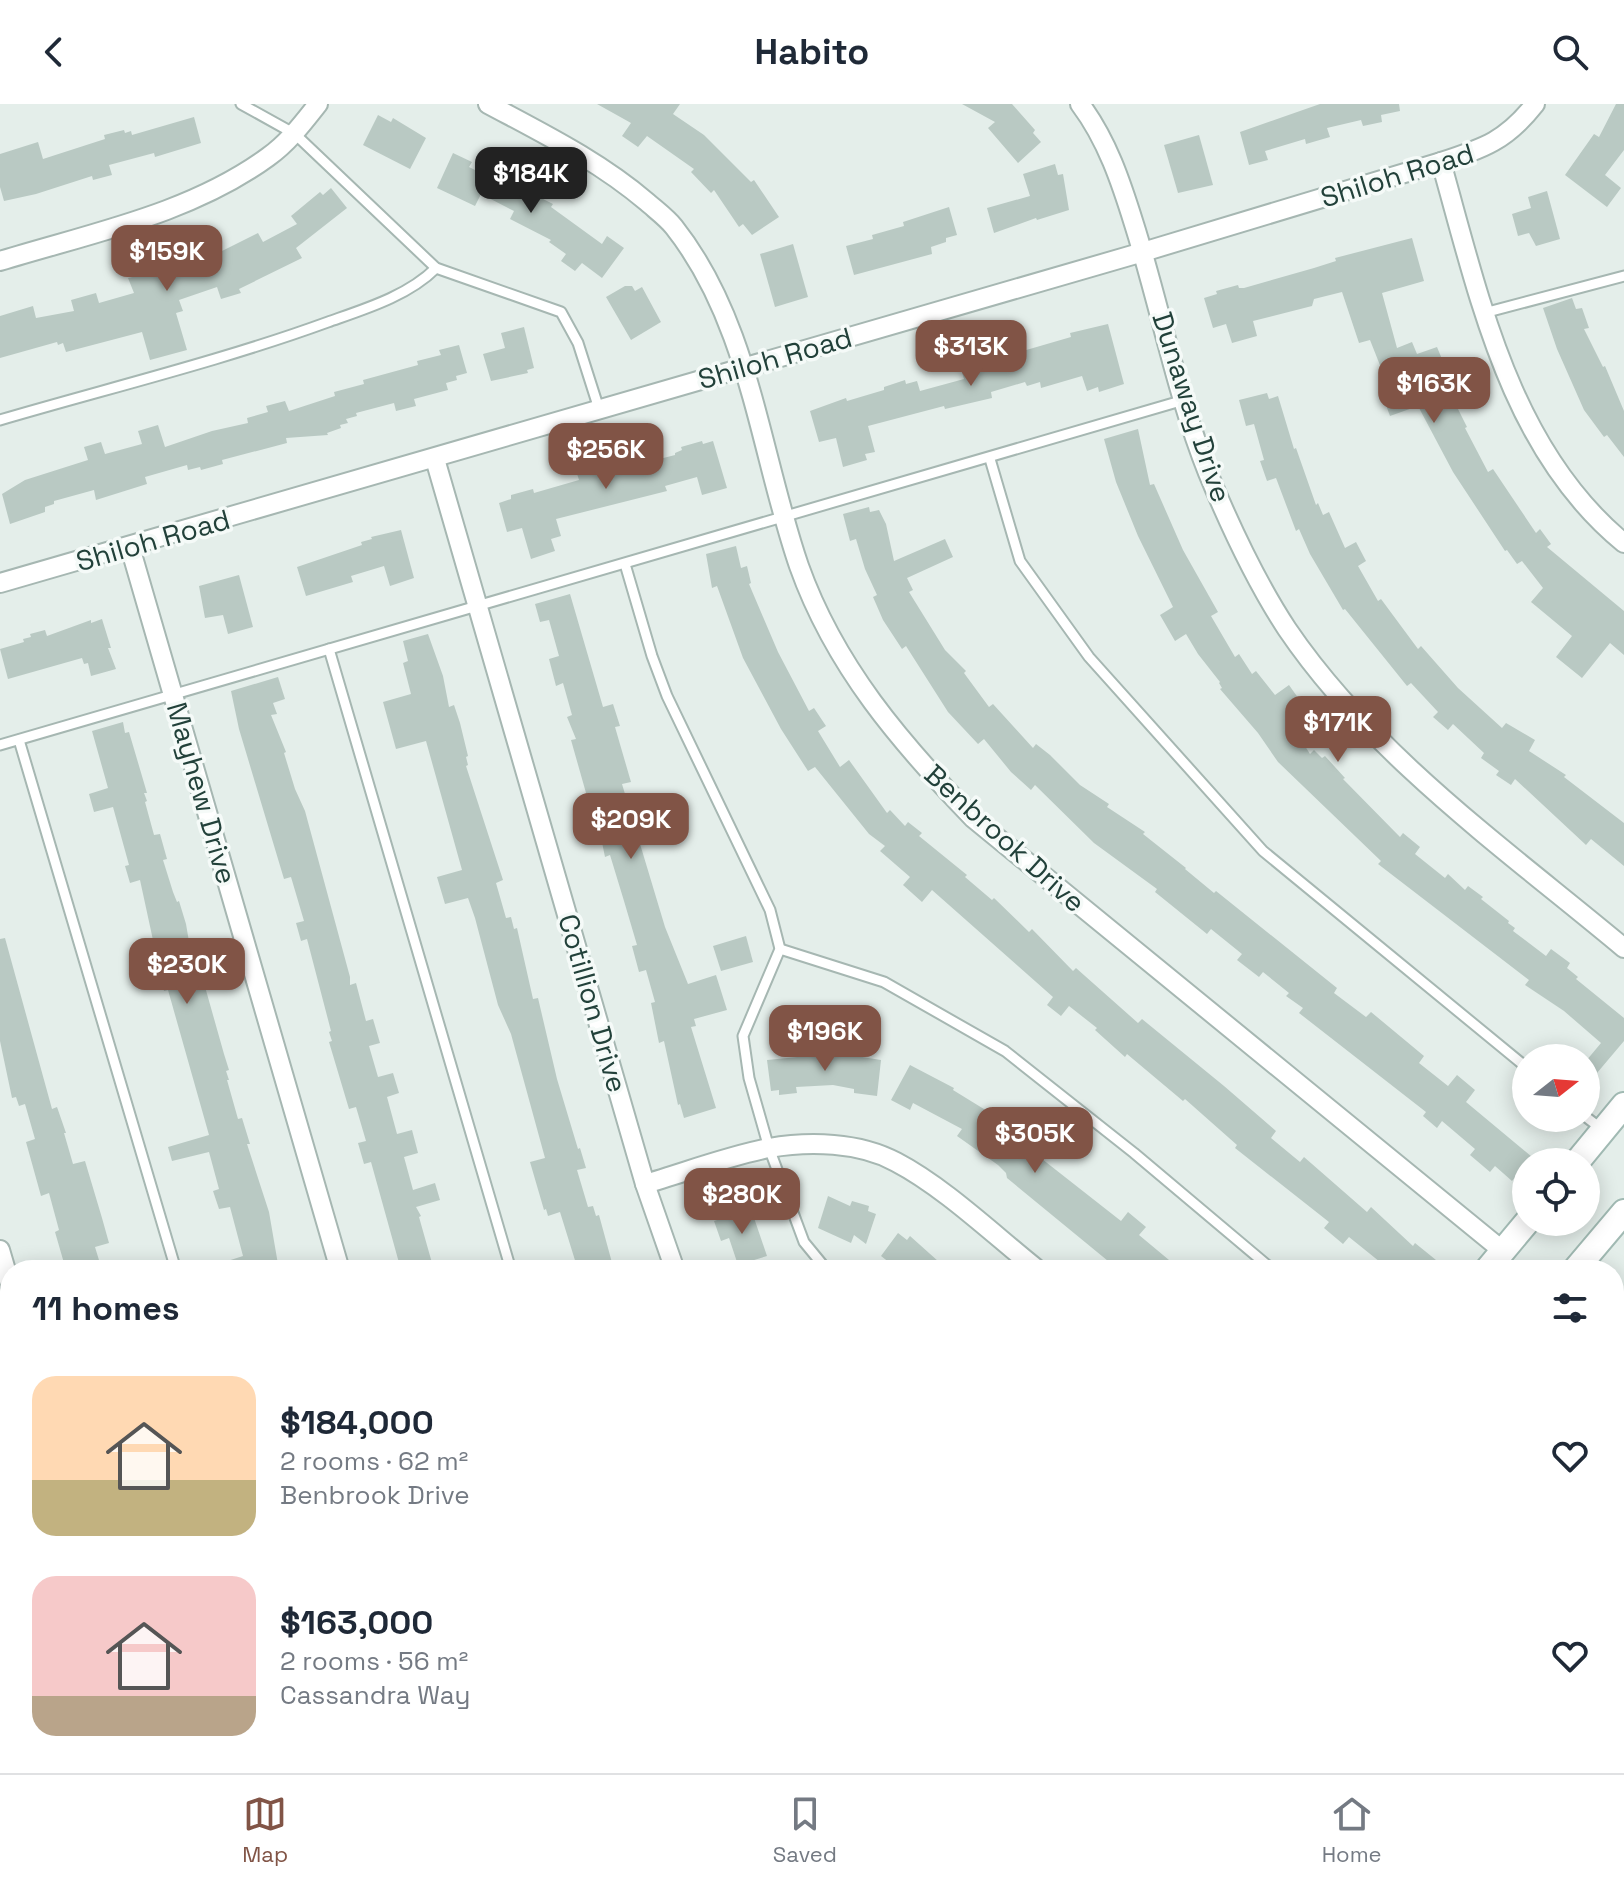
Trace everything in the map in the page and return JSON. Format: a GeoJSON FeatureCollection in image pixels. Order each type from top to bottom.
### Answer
{"type":"FeatureCollection","features":[{"type":"Feature","properties":{"kind":"main road"},"geometry":{"type":"LineString","coordinates":[[1600,1120],[1624,1105]]}},
{"type":"Feature","properties":{"kind":"main road"},"geometry":{"type":"LineString","coordinates":[[1583,1260],[1624,1212]]}},
{"type":"Feature","properties":{"kind":"main road"},"geometry":{"type":"LineString","coordinates":[[1495,1260],[1515,1236]]}},
{"type":"Feature","properties":{"kind":"street"},"geometry":{"type":"LineString","coordinates":[[0,261],[174,208],[228,183],[270,156],[295,134],[318,104]]}},
{"type":"Feature","properties":{"kind":"street","name":"Benbrook Drive"},"geometry":{"type":"LineString","coordinates":[[488,104],[583,154],[625,183],[673,225],[700,267],[723,312],[743,368],[800,568],[832,639],[870,702],[913,756],[973,818],[1495,1260]]}},
{"type":"Feature","properties":{"kind":"street","name":"Dunaway Drive"},"geometry":{"type":"LineString","coordinates":[[1080,104],[1092,120],[1117,171],[1208,472],[1246,555],[1287,628],[1333,688],[1398,757],[1624,948]]}},
{"type":"Feature","properties":{"kind":"street","name":"Shiloh Road"},"geometry":{"type":"LineString","coordinates":[[0,583],[435,459],[1441,162],[1490,146],[1522,121],[1535,104]]}},
{"type":"Feature","properties":{"kind":"street"},"geometry":{"type":"LineString","coordinates":[[1441,162],[1484,313],[1506,373],[1547,455],[1583,503],[1624,543]]}},
{"type":"Feature","properties":{"kind":"street","name":"Cotillion Drive"},"geometry":{"type":"LineString","coordinates":[[435,459],[645,1184],[672,1260]]}},
{"type":"Feature","properties":{"kind":"street","name":"Mayhew Drive"},"geometry":{"type":"LineString","coordinates":[[130,547],[337,1260]]}},
{"type":"Feature","properties":{"kind":"street"},"geometry":{"type":"LineString","coordinates":[[645,1184],[769,1148],[809,1144],[850,1147],[894,1161],[931,1185],[1025,1260]]}},
{"type":"Feature","properties":{"kind":"lane"},"geometry":{"type":"LineString","coordinates":[[241,104],[295,134],[436,268],[561,312],[578,343],[599,409]]}},
{"type":"Feature","properties":{"kind":"lane"},"geometry":{"type":"LineString","coordinates":[[0,420],[282,339],[366,308],[423,281],[436,268]]}},
{"type":"Feature","properties":{"kind":"lane"},"geometry":{"type":"LineString","coordinates":[[1484,313],[1624,276]]}},
{"type":"Feature","properties":{"kind":"lane"},"geometry":{"type":"LineString","coordinates":[[0,745],[1184,400]]}},
{"type":"Feature","properties":{"kind":"lane"},"geometry":{"type":"LineString","coordinates":[[990,459],[1020,561],[1089,657],[1263,851],[1512,1056]]}},
{"type":"Feature","properties":{"kind":"lane"},"geometry":{"type":"LineString","coordinates":[[625,564],[667,696],[770,910],[780,949],[743,1036],[749,1078],[769,1148],[804,1242],[819,1260]]}},
{"type":"Feature","properties":{"kind":"lane"},"geometry":{"type":"LineString","coordinates":[[329,649],[508,1260]]}},
{"type":"Feature","properties":{"kind":"lane"},"geometry":{"type":"LineString","coordinates":[[19,740],[173,1260]]}},
{"type":"Feature","properties":{"kind":"lane"},"geometry":{"type":"LineString","coordinates":[[780,949],[884,982],[1005,1051],[1134,1153],[1261,1260]]}},
{"type":"Feature","properties":{"kind":"building"},"geometry":{"type":"Polygon","coordinates":[[[597,104],[680,104],[673,114],[704,135],[751,182],[754,180],[779,217],[752,235],[743,224],[739,227],[714,190],[711,193],[691,172],[694,169],[647,136],[638,147],[622,136],[631,123],[597,104]]]}},
{"type":"Feature","properties":{"kind":"building"},"geometry":{"type":"Polygon","coordinates":[[[962,104],[1012,104],[1035,130],[1033,133],[1041,142],[1018,163],[988,128],[995,122],[962,104]]]}},
{"type":"Feature","properties":{"kind":"building"},"geometry":{"type":"Polygon","coordinates":[[[1320,104],[1399,104],[1400,111],[1381,115],[1382,122],[1363,126],[1361,120],[1327,128],[1330,137],[1306,144],[1305,139],[1265,151],[1268,160],[1249,165],[1240,132],[1320,104]]]}},
{"type":"Feature","properties":{"kind":"building"},"geometry":{"type":"Polygon","coordinates":[[[1616,104],[1624,104],[1624,150],[1605,175],[1621,188],[1607,207],[1565,175],[1594,134],[1599,137],[1616,104]]]}},
{"type":"Feature","properties":{"kind":"building"},"geometry":{"type":"Polygon","coordinates":[[[378,115],[391,122],[393,118],[426,138],[410,169],[363,145],[378,115]]]}},
{"type":"Feature","properties":{"kind":"building"},"geometry":{"type":"Polygon","coordinates":[[[194,117],[201,143],[155,157],[154,153],[109,165],[112,175],[93,180],[92,176],[4,201],[0,187],[0,154],[38,142],[43,159],[105,139],[104,135],[124,130],[125,133],[131,131],[132,135],[194,117]]]}},
{"type":"Feature","properties":{"kind":"building"},"geometry":{"type":"Polygon","coordinates":[[[1199,135],[1213,185],[1178,193],[1164,145],[1199,135]]]}},
{"type":"Feature","properties":{"kind":"building"},"geometry":{"type":"Polygon","coordinates":[[[453,153],[472,162],[469,167],[507,186],[511,180],[545,197],[543,199],[553,204],[551,207],[602,244],[607,236],[624,248],[602,278],[582,263],[575,271],[561,261],[566,254],[549,242],[551,240],[510,219],[514,211],[481,194],[475,206],[437,188],[453,153]]]}},
{"type":"Feature","properties":{"kind":"building"},"geometry":{"type":"Polygon","coordinates":[[[1055,164],[1058,175],[1063,174],[1069,210],[994,233],[987,208],[1030,196],[1023,174],[1055,164]]]}},
{"type":"Feature","properties":{"kind":"building"},"geometry":{"type":"Polygon","coordinates":[[[331,188],[347,208],[296,248],[302,258],[239,289],[241,293],[221,299],[217,287],[179,300],[183,311],[176,313],[187,350],[150,360],[142,332],[66,352],[63,343],[58,345],[57,342],[0,358],[0,316],[33,306],[36,318],[74,311],[71,300],[96,293],[99,303],[134,293],[128,278],[200,262],[258,233],[263,242],[297,224],[291,216],[320,192],[323,195],[331,188]]]}},
{"type":"Feature","properties":{"kind":"building"},"geometry":{"type":"Polygon","coordinates":[[[1547,191],[1560,239],[1536,246],[1529,233],[1518,236],[1512,214],[1531,208],[1528,197],[1547,191]]]}},
{"type":"Feature","properties":{"kind":"building"},"geometry":{"type":"Polygon","coordinates":[[[949,207],[957,235],[931,247],[932,254],[854,275],[846,246],[873,239],[872,235],[904,226],[903,222],[949,207]]]}},
{"type":"Feature","properties":{"kind":"building"},"geometry":{"type":"Polygon","coordinates":[[[1412,238],[1424,281],[1382,293],[1397,348],[1412,342],[1417,354],[1437,347],[1444,364],[1436,368],[1452,407],[1456,405],[1488,472],[1493,469],[1536,533],[1540,529],[1551,544],[1547,547],[1624,611],[1624,655],[1610,643],[1582,678],[1556,657],[1572,636],[1531,602],[1543,588],[1522,561],[1517,564],[1505,551],[1453,472],[1418,406],[1390,416],[1383,397],[1391,393],[1370,340],[1359,343],[1342,292],[1314,299],[1312,306],[1253,321],[1257,336],[1232,343],[1226,324],[1213,328],[1204,298],[1217,294],[1216,291],[1238,285],[1244,288],[1336,261],[1335,258],[1412,238]]]}},
{"type":"Feature","properties":{"kind":"building"},"geometry":{"type":"Polygon","coordinates":[[[793,244],[808,297],[775,307],[760,254],[793,244]]]}},
{"type":"Feature","properties":{"kind":"building"},"geometry":{"type":"Polygon","coordinates":[[[625,286],[632,286],[635,291],[642,287],[661,322],[631,340],[606,297],[625,286]]]}},
{"type":"Feature","properties":{"kind":"building"},"geometry":{"type":"Polygon","coordinates":[[[1572,298],[1576,309],[1582,308],[1589,328],[1584,329],[1605,366],[1624,411],[1624,457],[1584,410],[1543,308],[1572,298]]]}},
{"type":"Feature","properties":{"kind":"building"},"geometry":{"type":"Polygon","coordinates":[[[1108,324],[1124,384],[1099,392],[1098,387],[1087,391],[1082,376],[1041,388],[1040,382],[1027,386],[1025,382],[991,392],[992,398],[945,409],[944,406],[868,426],[875,452],[865,454],[867,460],[843,467],[836,438],[819,442],[810,411],[846,398],[847,401],[884,390],[884,387],[905,380],[906,384],[917,381],[920,391],[964,379],[961,369],[1071,337],[1070,333],[1108,324]]]}},
{"type":"Feature","properties":{"kind":"building"},"geometry":{"type":"Polygon","coordinates":[[[524,327],[534,368],[527,370],[528,373],[491,381],[483,354],[505,348],[501,333],[524,327]]]}},
{"type":"Feature","properties":{"kind":"building"},"geometry":{"type":"Polygon","coordinates":[[[459,345],[467,373],[446,383],[448,390],[414,399],[416,406],[396,411],[394,403],[356,413],[357,416],[346,419],[348,423],[340,425],[341,428],[328,435],[286,438],[287,443],[222,460],[223,464],[201,470],[200,467],[188,470],[187,465],[145,477],[147,484],[96,500],[94,490],[54,501],[54,504],[45,507],[45,512],[10,524],[2,494],[25,480],[88,460],[84,447],[101,442],[105,454],[142,444],[138,431],[158,425],[165,447],[248,423],[247,418],[268,412],[266,406],[285,401],[289,411],[335,396],[334,392],[364,384],[363,380],[418,365],[417,361],[441,355],[439,350],[459,345]]]}},
{"type":"Feature","properties":{"kind":"building"},"geometry":{"type":"Polygon","coordinates":[[[1267,393],[1269,399],[1278,396],[1316,505],[1318,503],[1323,515],[1329,512],[1345,548],[1356,542],[1366,561],[1358,566],[1378,601],[1381,599],[1418,649],[1421,646],[1458,688],[1502,728],[1506,723],[1535,740],[1529,751],[1566,775],[1564,777],[1624,823],[1624,866],[1591,839],[1586,845],[1515,779],[1511,785],[1496,775],[1499,771],[1481,758],[1484,753],[1453,724],[1448,730],[1433,717],[1438,712],[1411,683],[1407,686],[1343,610],[1299,529],[1296,531],[1276,478],[1267,481],[1254,424],[1246,426],[1239,400],[1267,393]]]}},
{"type":"Feature","properties":{"kind":"building"},"geometry":{"type":"Polygon","coordinates":[[[1138,429],[1150,485],[1154,484],[1183,550],[1218,612],[1211,616],[1235,657],[1239,654],[1252,674],[1256,671],[1275,695],[1289,685],[1301,702],[1286,716],[1310,754],[1314,750],[1322,758],[1325,756],[1343,779],[1400,837],[1403,833],[1420,847],[1415,854],[1445,878],[1448,874],[1465,890],[1468,886],[1483,897],[1481,899],[1509,921],[1515,928],[1513,931],[1546,956],[1551,949],[1570,963],[1567,968],[1578,977],[1576,979],[1624,1018],[1624,1041],[1600,1069],[1601,1043],[1564,1011],[1525,985],[1529,980],[1378,864],[1381,861],[1278,762],[1220,689],[1220,682],[1186,634],[1175,641],[1160,615],[1173,607],[1138,536],[1116,482],[1104,439],[1138,429]]]}},
{"type":"Feature","properties":{"kind":"building"},"geometry":{"type":"Polygon","coordinates":[[[702,441],[703,444],[713,441],[727,488],[702,495],[697,477],[665,486],[667,491],[556,519],[561,536],[551,539],[555,551],[531,559],[522,528],[507,532],[499,503],[511,499],[511,495],[533,489],[534,493],[579,480],[572,458],[595,452],[602,474],[675,455],[682,450],[681,447],[702,441]]]}},
{"type":"Feature","properties":{"kind":"building"},"geometry":{"type":"Polygon","coordinates":[[[869,507],[870,512],[879,510],[886,524],[894,561],[945,539],[953,557],[907,578],[913,590],[909,592],[945,650],[966,671],[964,673],[989,707],[993,704],[1033,748],[1036,744],[1050,755],[1080,785],[1109,804],[1107,807],[1145,832],[1143,834],[1214,893],[1216,891],[1337,988],[1334,993],[1366,1017],[1371,1012],[1424,1056],[1419,1063],[1448,1086],[1457,1075],[1475,1090],[1466,1102],[1521,1148],[1512,1148],[1512,1181],[1495,1166],[1490,1172],[1470,1155],[1475,1149],[1442,1121],[1437,1128],[1423,1116],[1426,1112],[1299,1013],[1303,1008],[1286,996],[1289,993],[1263,972],[1259,977],[1237,960],[1242,954],[1211,929],[1207,934],[1155,892],[1157,889],[1094,843],[1035,785],[1031,790],[1011,772],[984,739],[978,744],[948,712],[906,646],[902,649],[883,620],[856,539],[850,541],[843,514],[869,507]]]}},
{"type":"Feature","properties":{"kind":"building"},"geometry":{"type":"Polygon","coordinates":[[[401,530],[414,578],[390,586],[384,566],[351,576],[353,582],[306,596],[297,567],[362,545],[361,542],[371,537],[401,530]]]}},
{"type":"Feature","properties":{"kind":"building"},"geometry":{"type":"Polygon","coordinates":[[[736,546],[741,568],[747,566],[749,584],[778,652],[809,711],[814,708],[826,726],[818,731],[840,767],[849,760],[887,813],[890,810],[905,826],[908,822],[922,833],[919,836],[992,900],[994,898],[1029,932],[1032,929],[1073,971],[1076,968],[1138,1023],[1142,1019],[1224,1086],[1276,1131],[1271,1138],[1300,1162],[1304,1157],[1367,1212],[1371,1207],[1413,1246],[1415,1243],[1436,1260],[1378,1260],[1349,1237],[1343,1244],[1324,1228],[1329,1222],[1235,1148],[1237,1145],[1185,1099],[1183,1101],[1127,1054],[1125,1057],[1095,1030],[1097,1028],[1069,1006],[1061,1016],[1047,1005],[1053,997],[932,890],[922,902],[903,885],[910,877],[880,851],[885,846],[869,834],[815,767],[808,771],[781,729],[743,658],[717,586],[712,588],[706,554],[736,546]]]}},
{"type":"Feature","properties":{"kind":"building"},"geometry":{"type":"Polygon","coordinates":[[[239,575],[253,627],[228,634],[223,615],[205,618],[199,586],[239,575]]]}},
{"type":"Feature","properties":{"kind":"building"},"geometry":{"type":"Polygon","coordinates":[[[570,594],[603,707],[613,704],[620,726],[615,727],[631,782],[622,784],[665,927],[688,984],[716,975],[727,1010],[694,1019],[696,1026],[691,1027],[716,1108],[684,1118],[678,1105],[664,1041],[659,1043],[651,1003],[655,1002],[646,970],[639,972],[632,946],[637,945],[610,855],[605,857],[595,808],[590,807],[571,740],[576,739],[567,717],[572,715],[563,683],[556,686],[549,659],[559,656],[549,620],[540,622],[535,604],[570,594]]]}},
{"type":"Feature","properties":{"kind":"building"},"geometry":{"type":"Polygon","coordinates":[[[102,619],[116,669],[91,676],[88,663],[84,664],[82,658],[8,679],[0,649],[24,642],[23,639],[31,637],[30,634],[45,630],[47,636],[102,619]]]}},
{"type":"Feature","properties":{"kind":"building"},"geometry":{"type":"Polygon","coordinates":[[[428,634],[443,676],[449,707],[454,705],[468,756],[466,766],[503,880],[496,883],[506,918],[511,917],[514,929],[517,928],[533,999],[538,998],[557,1079],[586,1168],[577,1170],[588,1207],[593,1206],[596,1216],[599,1215],[611,1260],[575,1260],[560,1212],[548,1216],[544,1210],[530,1162],[545,1158],[475,918],[468,898],[445,904],[437,877],[462,870],[426,741],[396,749],[383,702],[411,694],[403,663],[408,661],[403,641],[428,634]]]}},
{"type":"Feature","properties":{"kind":"building"},"geometry":{"type":"Polygon","coordinates":[[[278,677],[285,699],[273,703],[277,714],[271,715],[305,811],[350,985],[356,983],[366,1021],[373,1019],[380,1043],[369,1046],[378,1077],[393,1073],[399,1093],[387,1097],[397,1134],[412,1130],[418,1153],[404,1157],[413,1190],[435,1183],[440,1200],[416,1207],[431,1260],[398,1260],[371,1162],[364,1164],[358,1143],[366,1141],[356,1107],[349,1109],[329,1042],[332,1041],[331,1031],[307,939],[301,941],[296,923],[304,921],[291,877],[284,879],[239,729],[231,691],[278,677]]]}},
{"type":"Feature","properties":{"kind":"building"},"geometry":{"type":"Polygon","coordinates":[[[123,722],[125,733],[129,732],[147,793],[144,793],[145,802],[154,835],[160,834],[167,859],[163,860],[186,924],[194,971],[200,969],[229,1070],[226,1071],[227,1080],[238,1119],[242,1118],[250,1144],[247,1144],[269,1212],[277,1260],[231,1260],[243,1256],[230,1207],[219,1209],[213,1191],[219,1189],[209,1152],[172,1161],[168,1147],[209,1135],[168,990],[164,991],[140,880],[130,883],[125,866],[129,865],[113,807],[94,812],[89,794],[108,788],[92,731],[123,722]]]}},
{"type":"Feature","properties":{"kind":"building"},"geometry":{"type":"Polygon","coordinates":[[[746,936],[753,962],[721,971],[713,946],[746,936]]]}},
{"type":"Feature","properties":{"kind":"building"},"geometry":{"type":"Polygon","coordinates":[[[5,938],[52,1109],[57,1107],[73,1164],[85,1161],[109,1243],[95,1247],[99,1260],[63,1260],[49,1193],[41,1196],[26,1142],[35,1139],[25,1104],[19,1106],[16,1097],[12,1098],[0,1041],[0,939],[5,938]]]}},
{"type":"Feature","properties":{"kind":"building"},"geometry":{"type":"Polygon","coordinates":[[[837,1053],[881,1060],[877,1096],[854,1093],[854,1089],[833,1085],[796,1087],[797,1093],[779,1095],[779,1090],[771,1091],[767,1060],[837,1053]]]}},
{"type":"Feature","properties":{"kind":"building"},"geometry":{"type":"Polygon","coordinates":[[[910,1065],[954,1088],[1027,1143],[1031,1138],[1048,1151],[1042,1159],[1121,1221],[1128,1212],[1146,1227],[1139,1235],[1169,1260],[1107,1260],[1007,1178],[998,1165],[957,1136],[962,1129],[913,1103],[910,1110],[891,1100],[910,1065]]]}},
{"type":"Feature","properties":{"kind":"building"},"geometry":{"type":"Polygon","coordinates":[[[828,1196],[850,1206],[852,1201],[869,1206],[868,1211],[876,1214],[866,1244],[854,1235],[851,1243],[818,1228],[828,1196]]]}},
{"type":"Feature","properties":{"kind":"building"},"geometry":{"type":"Polygon","coordinates":[[[751,1209],[767,1256],[736,1260],[729,1238],[721,1241],[714,1221],[751,1209]]]}},
{"type":"Feature","properties":{"kind":"building"},"geometry":{"type":"Polygon","coordinates":[[[898,1233],[907,1240],[910,1236],[937,1260],[886,1260],[881,1256],[898,1233]]]}}]}
